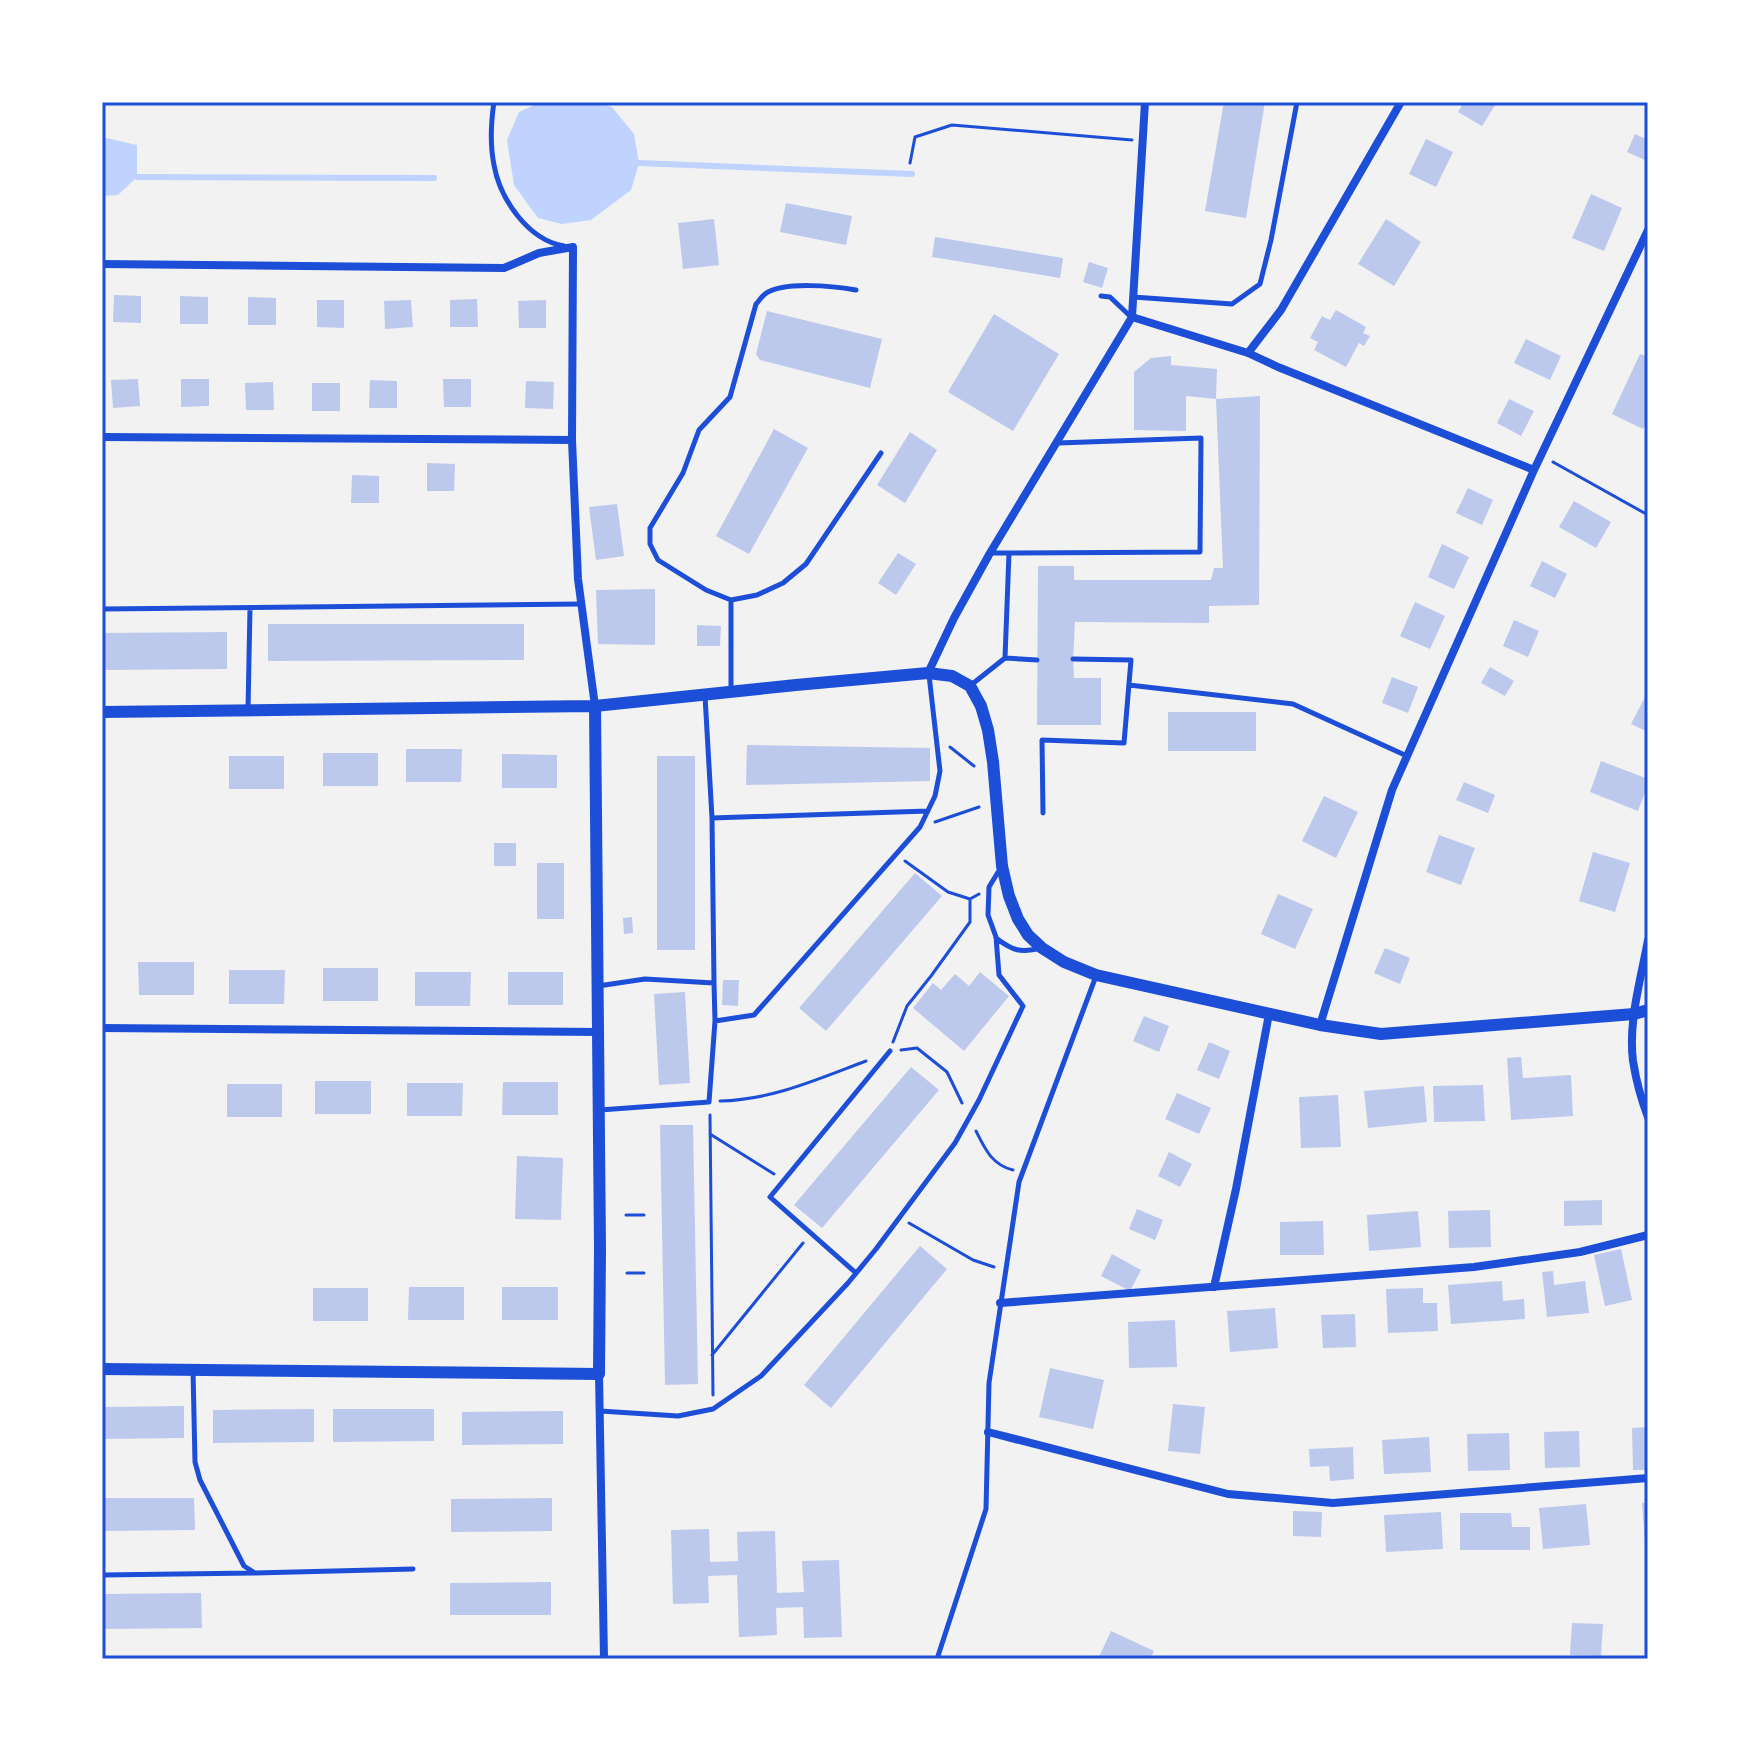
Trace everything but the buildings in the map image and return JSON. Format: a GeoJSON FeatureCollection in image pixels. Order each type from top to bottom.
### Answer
{"type":"FeatureCollection","features":[{"type":"Feature","properties":{"kind":"street"},"geometry":{"type":"LineString","coordinates":[[928,673],[955,615],[990,553],[1132,317],[1145,102]]}},
{"type":"Feature","properties":{"kind":"street"},"geometry":{"type":"LineString","coordinates":[[1248,353],[1281,310],[1401,102]]}},
{"type":"Feature","properties":{"kind":"street"},"geometry":{"type":"LineString","coordinates":[[1320,1025],[1392,790],[1534,470],[1648,230]]}},
{"type":"Feature","properties":{"kind":"street"},"geometry":{"type":"LineString","coordinates":[[102,264],[504,268],[539,253],[573,247],[572,440],[578,579],[595,706],[599,1411],[604,1659]]}},
{"type":"Feature","properties":{"kind":"street"},"geometry":{"type":"LineString","coordinates":[[1132,317],[1248,353],[1534,470]]}},
{"type":"Feature","properties":{"kind":"street"},"geometry":{"type":"LineString","coordinates":[[102,437],[572,440]]}},
{"type":"Feature","properties":{"kind":"street"},"geometry":{"type":"LineString","coordinates":[[102,712],[595,706],[928,673],[952,676],[970,686],[981,706],[988,730],[1002,866],[1018,919],[1028,935],[1064,962],[1096,975],[1320,1025],[1381,1034],[1634,1014],[1648,1010]]}},
{"type":"Feature","properties":{"kind":"street"},"geometry":{"type":"LineString","coordinates":[[1648,940],[1634,1014],[1633,1059],[1648,1117]]}},
{"type":"Feature","properties":{"kind":"street"},"geometry":{"type":"LineString","coordinates":[[1214,1287],[1269,1014]]}},
{"type":"Feature","properties":{"kind":"street"},"geometry":{"type":"LineString","coordinates":[[102,1028],[598,1032]]}},
{"type":"Feature","properties":{"kind":"street"},"geometry":{"type":"LineString","coordinates":[[1000,1303],[1474,1267],[1580,1252],[1648,1235]]}},
{"type":"Feature","properties":{"kind":"street"},"geometry":{"type":"LineString","coordinates":[[102,1369],[599,1374]]}},
{"type":"Feature","properties":{"kind":"street"},"geometry":{"type":"LineString","coordinates":[[988,1432],[1228,1494],[1333,1503],[1648,1478]]}},
{"type":"Feature","properties":{"kind":"lane"},"geometry":{"type":"LineString","coordinates":[[494,102],[491,125],[494,165],[508,201],[518,217],[534,232],[553,244],[573,247]]}},
{"type":"Feature","properties":{"kind":"lane"},"geometry":{"type":"LineString","coordinates":[[1133,297],[1232,304],[1260,284],[1297,102]]}},
{"type":"Feature","properties":{"kind":"lane"},"geometry":{"type":"LineString","coordinates":[[856,290],[824,285],[780,288],[766,293],[756,304],[730,397],[699,430],[683,473],[650,528],[650,544],[658,560],[706,590],[731,600],[757,595],[783,583],[806,564],[881,453]]}},
{"type":"Feature","properties":{"kind":"lane"},"geometry":{"type":"LineString","coordinates":[[1101,296],[1110,297],[1132,317]]}},
{"type":"Feature","properties":{"kind":"lane"},"geometry":{"type":"LineString","coordinates":[[990,553],[1200,552],[1201,438],[1058,443]]}},
{"type":"Feature","properties":{"kind":"lane"},"geometry":{"type":"LineString","coordinates":[[1005,658],[1009,553]]}},
{"type":"Feature","properties":{"kind":"lane"},"geometry":{"type":"LineString","coordinates":[[731,600],[731,691]]}},
{"type":"Feature","properties":{"kind":"lane"},"geometry":{"type":"LineString","coordinates":[[102,609],[582,604]]}},
{"type":"Feature","properties":{"kind":"lane"},"geometry":{"type":"LineString","coordinates":[[248,711],[250,607]]}},
{"type":"Feature","properties":{"kind":"lane"},"geometry":{"type":"LineString","coordinates":[[970,686],[1005,658],[1037,660]]}},
{"type":"Feature","properties":{"kind":"lane"},"geometry":{"type":"LineString","coordinates":[[1043,813],[1042,740],[1124,743],[1131,660],[1073,659]]}},
{"type":"Feature","properties":{"kind":"lane"},"geometry":{"type":"LineString","coordinates":[[715,1021],[754,1015],[920,827],[935,796],[940,771],[928,673]]}},
{"type":"Feature","properties":{"kind":"lane"},"geometry":{"type":"LineString","coordinates":[[1129,685],[1293,704],[1407,756]]}},
{"type":"Feature","properties":{"kind":"lane"},"geometry":{"type":"LineString","coordinates":[[599,1110],[709,1102],[715,1021],[712,818],[705,694]]}},
{"type":"Feature","properties":{"kind":"lane"},"geometry":{"type":"LineString","coordinates":[[712,818],[929,811]]}},
{"type":"Feature","properties":{"kind":"lane"},"geometry":{"type":"LineString","coordinates":[[599,1411],[678,1416],[713,1409],[761,1376],[856,1273],[955,1143],[1023,1006],[999,975],[996,937],[988,915],[989,887],[1002,866]]}},
{"type":"Feature","properties":{"kind":"lane"},"geometry":{"type":"LineString","coordinates":[[996,937],[1012,950],[1042,948]]}},
{"type":"Feature","properties":{"kind":"lane"},"geometry":{"type":"LineString","coordinates":[[937,1659],[986,1509],[989,1383],[1019,1182],[1096,975]]}},
{"type":"Feature","properties":{"kind":"lane"},"geometry":{"type":"LineString","coordinates":[[598,986],[645,979],[714,983]]}},
{"type":"Feature","properties":{"kind":"lane"},"geometry":{"type":"LineString","coordinates":[[856,1273],[770,1197],[890,1051]]}},
{"type":"Feature","properties":{"kind":"lane"},"geometry":{"type":"LineString","coordinates":[[193,1369],[197,1471],[235,1551],[244,1566],[255,1573]]}},
{"type":"Feature","properties":{"kind":"lane"},"geometry":{"type":"LineString","coordinates":[[102,1575],[413,1569]]}},
{"type":"Feature","properties":{"kind":"path"},"geometry":{"type":"LineString","coordinates":[[910,163],[915,137],[952,125],[1143,141]]}},
{"type":"Feature","properties":{"kind":"path"},"geometry":{"type":"LineString","coordinates":[[1541,456],[1648,515]]}},
{"type":"Feature","properties":{"kind":"path"},"geometry":{"type":"LineString","coordinates":[[937,737],[974,766]]}},
{"type":"Feature","properties":{"kind":"path"},"geometry":{"type":"LineString","coordinates":[[920,827],[979,807]]}},
{"type":"Feature","properties":{"kind":"path"},"geometry":{"type":"LineString","coordinates":[[896,854],[948,892],[970,899],[989,887]]}},
{"type":"Feature","properties":{"kind":"path"},"geometry":{"type":"LineString","coordinates":[[890,1051],[907,1006],[970,922],[970,899]]}},
{"type":"Feature","properties":{"kind":"path"},"geometry":{"type":"LineString","coordinates":[[713,1409],[709,1102],[741,1101],[787,1091],[890,1051],[917,1048],[947,1072],[987,1153],[1008,1169]]}},
{"type":"Feature","properties":{"kind":"path"},"geometry":{"type":"LineString","coordinates":[[710,1134],[784,1180]]}},
{"type":"Feature","properties":{"kind":"path"},"geometry":{"type":"LineString","coordinates":[[626,1215],[644,1215]]}},
{"type":"Feature","properties":{"kind":"path"},"geometry":{"type":"LineString","coordinates":[[898,1220],[913,1224],[988,1266]]}},
{"type":"Feature","properties":{"kind":"path"},"geometry":{"type":"LineString","coordinates":[[712,1355],[811,1233]]}},
{"type":"Feature","properties":{"kind":"path"},"geometry":{"type":"LineString","coordinates":[[627,1273],[644,1273]]}},
{"type":"Feature","properties":{"kind":"water"},"geometry":{"type":"Polygon","coordinates":[[[541,102],[594,102],[612,107],[634,134],[639,163],[631,190],[591,220],[562,224],[538,218],[514,185],[507,140],[519,112],[541,102]]]}},
{"type":"Feature","properties":{"kind":"water"},"geometry":{"type":"Polygon","coordinates":[[[102,137],[137,145],[137,177],[118,195],[102,196],[102,137]]]}},
{"type":"Feature","properties":{"kind":"waterway"},"geometry":{"type":"LineString","coordinates":[[639,163],[912,174]]}},
{"type":"Feature","properties":{"kind":"waterway"},"geometry":{"type":"LineString","coordinates":[[137,177],[434,178]]}}]}
